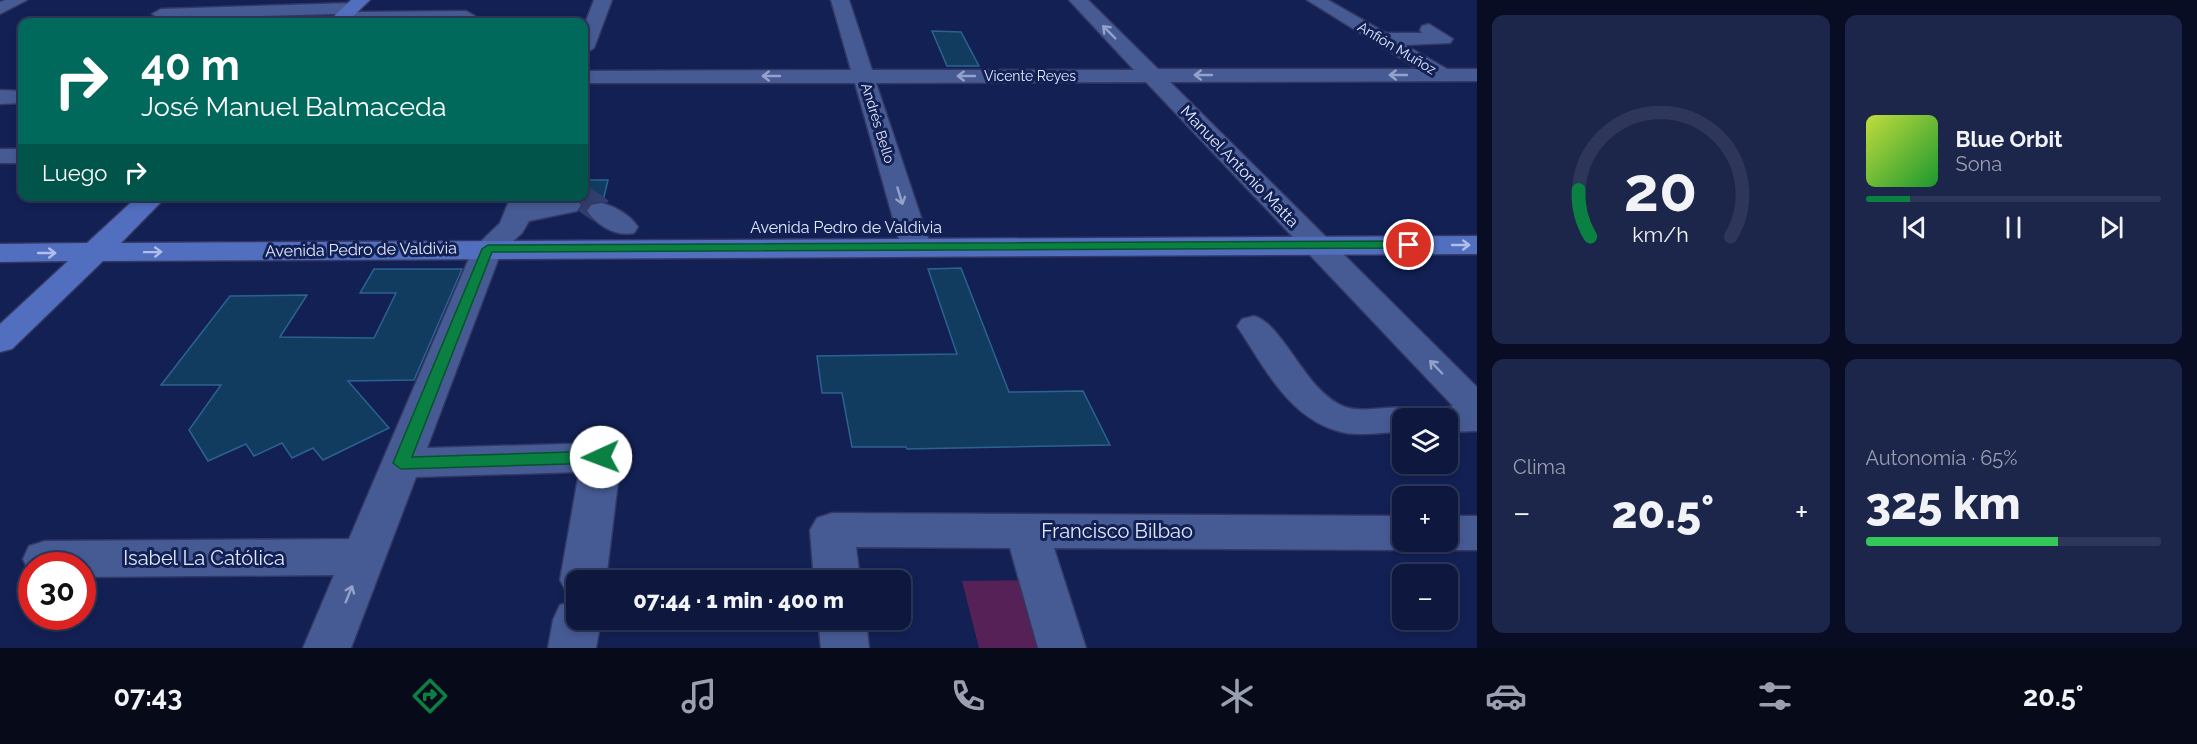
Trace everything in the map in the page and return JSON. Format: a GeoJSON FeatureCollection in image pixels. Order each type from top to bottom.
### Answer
{"type":"FeatureCollection","features":[{"type":"Feature","properties":{"kind":"main road"},"geometry":{"type":"LineString","coordinates":[[0,342],[149,201]]}},
{"type":"Feature","properties":{"kind":"main road","name":"Avenida Pedro de Valdivia"},"geometry":{"type":"LineString","coordinates":[[0,253],[95,252],[510,222],[547,227],[624,227],[913,237],[1307,235],[1477,225]]}},
{"type":"Feature","properties":{"kind":"main road","name":"Avenida Pedro de Valdivia"},"geometry":{"type":"LineString","coordinates":[[0,230],[118,230],[510,222],[913,237]]}},
{"type":"Feature","properties":{"kind":"main road","name":"Avenida Pedro de Valdivia"},"geometry":{"type":"LineString","coordinates":[[1307,235],[1477,245]]}},
{"type":"Feature","properties":{"kind":"street"},"geometry":{"type":"LineString","coordinates":[[0,9],[18,0]]}},
{"type":"Feature","properties":{"kind":"street"},"geometry":{"type":"LineString","coordinates":[[588,38],[603,0]]}},
{"type":"Feature","properties":{"kind":"street","name":"Andrés Bello"},"geometry":{"type":"LineString","coordinates":[[840,0],[913,237]]}},
{"type":"Feature","properties":{"kind":"street","name":"Manuel Antonio Matta"},"geometry":{"type":"LineString","coordinates":[[1078,0],[1477,409]]}},
{"type":"Feature","properties":{"kind":"street","name":"Anfión Muñoz"},"geometry":{"type":"LineString","coordinates":[[1316,0],[1477,95]]}},
{"type":"Feature","properties":{"kind":"street"},"geometry":{"type":"LineString","coordinates":[[160,14],[348,12],[466,16]]}},
{"type":"Feature","properties":{"kind":"street"},"geometry":{"type":"LineString","coordinates":[[1382,39],[1443,39],[1428,30]]}},
{"type":"Feature","properties":{"kind":"street","name":"Vicente Reyes"},"geometry":{"type":"LineString","coordinates":[[588,77],[1477,75]]}},
{"type":"Feature","properties":{"kind":"street"},"geometry":{"type":"LineString","coordinates":[[0,97],[18,97]]}},
{"type":"Feature","properties":{"kind":"street"},"geometry":{"type":"LineString","coordinates":[[0,156],[18,156]]}},
{"type":"Feature","properties":{"kind":"street"},"geometry":{"type":"LineString","coordinates":[[327,648],[401,463],[510,222],[569,208],[547,227]]}},
{"type":"Feature","properties":{"kind":"street"},"geometry":{"type":"LineString","coordinates":[[601,211],[624,227]]}},
{"type":"Feature","properties":{"kind":"street"},"geometry":{"type":"LineString","coordinates":[[1254,326],[1304,396],[1322,409],[1345,420],[1392,419]]}},
{"type":"Feature","properties":{"kind":"street"},"geometry":{"type":"LineString","coordinates":[[1458,419],[1477,418]]}},
{"type":"Feature","properties":{"kind":"street"},"geometry":{"type":"LineString","coordinates":[[401,463],[601,457],[584,570]]}},
{"type":"Feature","properties":{"kind":"street","name":"Francisco Bilbao"},"geometry":{"type":"LineString","coordinates":[[836,570],[832,530],[1392,533]]}},
{"type":"Feature","properties":{"kind":"street"},"geometry":{"type":"LineString","coordinates":[[1027,531],[1062,648]]}},
{"type":"Feature","properties":{"kind":"street"},"geometry":{"type":"LineString","coordinates":[[1458,533],[1477,533]]}},
{"type":"Feature","properties":{"kind":"street","name":"Isabel La Católica"},"geometry":{"type":"LineString","coordinates":[[96,559],[363,557]]}},
{"type":"Feature","properties":{"kind":"street"},"geometry":{"type":"LineString","coordinates":[[572,648],[575,630]]}},
{"type":"Feature","properties":{"kind":"street"},"geometry":{"type":"LineString","coordinates":[[843,630],[845,648]]}},
{"type":"Feature","properties":{"kind":"shaded area"},"geometry":{"type":"Polygon","coordinates":[[[1031,580],[1052,648],[979,648],[962,581],[1031,580]]]}},
{"type":"Feature","properties":{"kind":"building"},"geometry":{"type":"Polygon","coordinates":[[[932,31],[961,32],[979,66],[947,66],[932,31]]]}},
{"type":"Feature","properties":{"kind":"building"},"geometry":{"type":"Polygon","coordinates":[[[588,180],[608,180],[603,201],[591,203],[585,211],[585,201],[588,201],[588,180]]]}},
{"type":"Feature","properties":{"kind":"building"},"geometry":{"type":"Polygon","coordinates":[[[961,268],[1009,392],[1083,391],[1110,445],[907,449],[906,447],[852,447],[842,393],[822,393],[817,356],[957,354],[928,269],[961,268]]]}},
{"type":"Feature","properties":{"kind":"building"},"geometry":{"type":"Polygon","coordinates":[[[374,269],[462,269],[414,380],[348,381],[389,428],[323,460],[313,448],[292,458],[282,443],[254,456],[246,444],[208,461],[189,430],[221,385],[161,385],[230,296],[307,295],[280,337],[374,338],[396,293],[360,293],[374,269]]]}},
{"type":"Feature","properties":{"kind":"tunnel"},"geometry":{"type":"LineString","coordinates":[[587,201],[601,211]]}},
{"type":"Feature","properties":{"kind":"route"},"geometry":{"type":"LineString","coordinates":[[601,457],[401,463],[488,249],[1409,245]]}}]}
